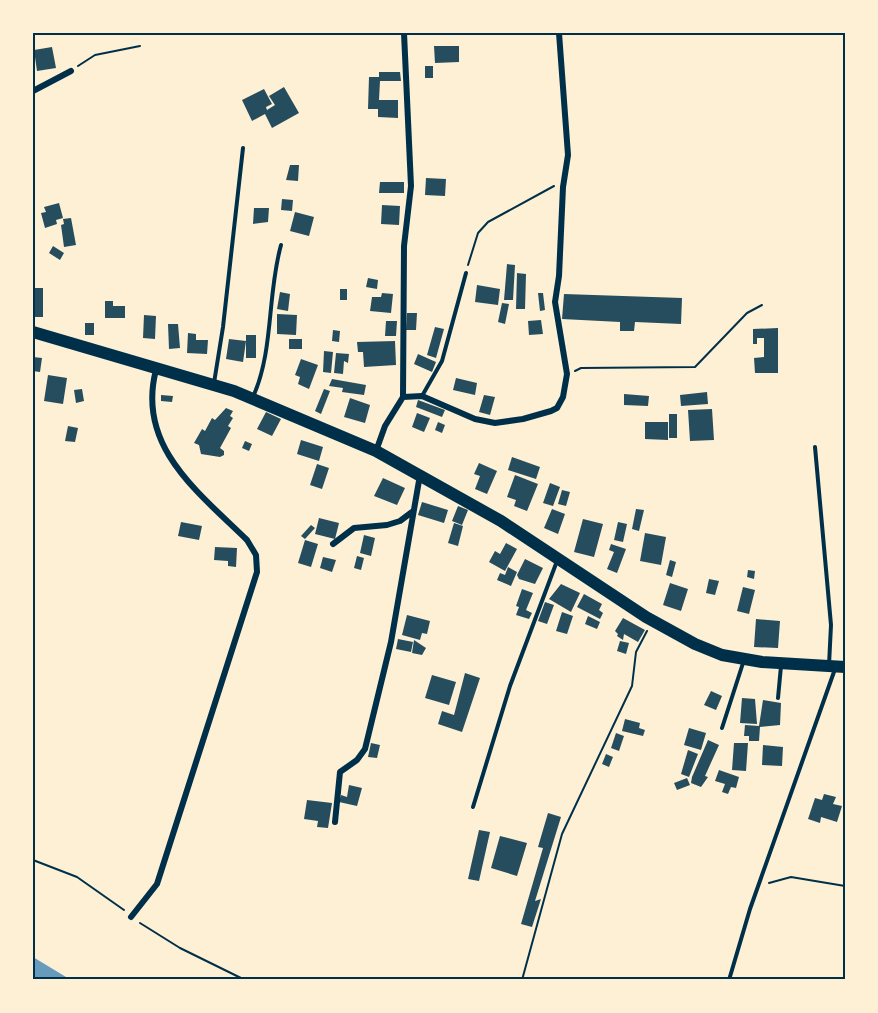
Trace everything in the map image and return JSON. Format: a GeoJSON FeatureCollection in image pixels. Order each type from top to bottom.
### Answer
{"type":"FeatureCollection","features":[{"type":"Feature","properties":{"kind":"main road"},"geometry":{"type":"LineString","coordinates":[[33,332],[252,398],[376,451],[420,474],[559,558],[653,621],[695,644],[723,655],[745,659],[837,666]]}},
{"type":"Feature","properties":{"kind":"street"},"geometry":{"type":"LineString","coordinates":[[376,451],[385,426],[403,397],[404,246],[411,186],[404,33]]}},
{"type":"Feature","properties":{"kind":"street"},"geometry":{"type":"LineString","coordinates":[[403,397],[422,396],[485,422],[523,419],[557,408],[566,390],[567,374],[555,302],[559,276],[563,187],[568,155],[560,33]]}},
{"type":"Feature","properties":{"kind":"street"},"geometry":{"type":"LineString","coordinates":[[33,91],[71,70]]}},
{"type":"Feature","properties":{"kind":"street"},"geometry":{"type":"LineString","coordinates":[[132,917],[157,884],[257,572],[256,555],[247,540],[167,455],[154,426],[152,412],[151,397],[156,370]]}},
{"type":"Feature","properties":{"kind":"street"},"geometry":{"type":"LineString","coordinates":[[335,822],[340,772],[357,760],[365,749],[400,597],[420,474]]}},
{"type":"Feature","properties":{"kind":"street"},"geometry":{"type":"LineString","coordinates":[[333,544],[354,528],[387,525],[399,521],[413,511]]}},
{"type":"Feature","properties":{"kind":"lane"},"geometry":{"type":"LineString","coordinates":[[213,385],[223,327],[243,148]]}},
{"type":"Feature","properties":{"kind":"lane"},"geometry":{"type":"LineString","coordinates":[[252,398],[259,384],[266,353],[269,309],[281,245]]}},
{"type":"Feature","properties":{"kind":"lane"},"geometry":{"type":"LineString","coordinates":[[422,396],[442,361],[466,273]]}},
{"type":"Feature","properties":{"kind":"lane"},"geometry":{"type":"LineString","coordinates":[[729,980],[758,886],[837,666],[831,625],[815,447]]}},
{"type":"Feature","properties":{"kind":"lane"},"geometry":{"type":"LineString","coordinates":[[473,807],[510,686],[559,558]]}},
{"type":"Feature","properties":{"kind":"lane"},"geometry":{"type":"LineString","coordinates":[[722,728],[745,659]]}},
{"type":"Feature","properties":{"kind":"lane"},"geometry":{"type":"LineString","coordinates":[[778,698],[781,663]]}},
{"type":"Feature","properties":{"kind":"path"},"geometry":{"type":"LineString","coordinates":[[71,70],[95,55],[140,46]]}},
{"type":"Feature","properties":{"kind":"path"},"geometry":{"type":"LineString","coordinates":[[466,273],[478,233],[488,222],[546,190],[555,186],[563,187]]}},
{"type":"Feature","properties":{"kind":"path"},"geometry":{"type":"LineString","coordinates":[[567,374],[581,368],[695,367],[747,313],[762,305]]}},
{"type":"Feature","properties":{"kind":"path"},"geometry":{"type":"LineString","coordinates":[[522,980],[562,834],[632,686],[636,652],[653,621]]}},
{"type":"Feature","properties":{"kind":"path"},"geometry":{"type":"LineString","coordinates":[[758,886],[791,877],[845,886]]}},
{"type":"Feature","properties":{"kind":"water"},"geometry":{"type":"Polygon","coordinates":[[[33,957],[71,980],[33,980],[33,957]]]}},
{"type":"Feature","properties":{"kind":"building"},"geometry":{"type":"Polygon","coordinates":[[[434,46],[459,46],[459,62],[435,63],[434,46]]]}},
{"type":"Feature","properties":{"kind":"building"},"geometry":{"type":"Polygon","coordinates":[[[52,47],[56,68],[37,71],[34,50],[52,47]]]}},
{"type":"Feature","properties":{"kind":"building"},"geometry":{"type":"Polygon","coordinates":[[[425,66],[433,66],[433,78],[425,78],[425,66]]]}},
{"type":"Feature","properties":{"kind":"building"},"geometry":{"type":"Polygon","coordinates":[[[379,72],[400,72],[401,81],[380,81],[379,100],[398,100],[398,118],[378,117],[378,109],[368,109],[369,77],[379,77],[379,72]]]}},
{"type":"Feature","properties":{"kind":"building"},"geometry":{"type":"Polygon","coordinates":[[[284,87],[299,113],[272,128],[265,114],[252,121],[242,100],[264,89],[272,104],[266,107],[267,110],[275,105],[269,96],[284,87]]]}},
{"type":"Feature","properties":{"kind":"building"},"geometry":{"type":"Polygon","coordinates":[[[290,165],[299,165],[298,181],[286,180],[290,165]]]}},
{"type":"Feature","properties":{"kind":"building"},"geometry":{"type":"Polygon","coordinates":[[[426,178],[446,179],[445,196],[425,195],[426,178]]]}},
{"type":"Feature","properties":{"kind":"building"},"geometry":{"type":"Polygon","coordinates":[[[380,182],[404,182],[404,193],[379,193],[380,182]]]}},
{"type":"Feature","properties":{"kind":"building"},"geometry":{"type":"Polygon","coordinates":[[[282,199],[293,200],[292,211],[281,210],[282,199]]]}},
{"type":"Feature","properties":{"kind":"building"},"geometry":{"type":"Polygon","coordinates":[[[59,203],[63,218],[56,220],[57,224],[45,228],[41,213],[46,212],[44,207],[59,203]]]}},
{"type":"Feature","properties":{"kind":"building"},"geometry":{"type":"Polygon","coordinates":[[[382,205],[400,206],[399,225],[381,224],[382,205]]]}},
{"type":"Feature","properties":{"kind":"building"},"geometry":{"type":"Polygon","coordinates":[[[254,208],[269,208],[268,222],[253,224],[254,208]]]}},
{"type":"Feature","properties":{"kind":"building"},"geometry":{"type":"Polygon","coordinates":[[[295,212],[314,217],[309,236],[290,231],[295,212]]]}},
{"type":"Feature","properties":{"kind":"building"},"geometry":{"type":"Polygon","coordinates":[[[71,218],[76,245],[64,247],[61,225],[64,224],[63,219],[71,218]]]}},
{"type":"Feature","properties":{"kind":"building"},"geometry":{"type":"Polygon","coordinates":[[[53,246],[64,253],[60,260],[49,253],[53,246]]]}},
{"type":"Feature","properties":{"kind":"building"},"geometry":{"type":"Polygon","coordinates":[[[507,264],[515,265],[513,300],[504,300],[507,264]]]}},
{"type":"Feature","properties":{"kind":"building"},"geometry":{"type":"Polygon","coordinates":[[[517,273],[526,274],[525,309],[516,309],[517,273]]]}},
{"type":"Feature","properties":{"kind":"building"},"geometry":{"type":"Polygon","coordinates":[[[368,278],[378,280],[377,289],[366,287],[368,278]]]}},
{"type":"Feature","properties":{"kind":"building"},"geometry":{"type":"Polygon","coordinates":[[[477,285],[500,289],[498,305],[475,302],[477,285]]]}},
{"type":"Feature","properties":{"kind":"building"},"geometry":{"type":"Polygon","coordinates":[[[33,288],[43,288],[43,317],[33,317],[33,288]]]}},
{"type":"Feature","properties":{"kind":"building"},"geometry":{"type":"Polygon","coordinates":[[[340,289],[347,289],[347,300],[340,300],[340,289]]]}},
{"type":"Feature","properties":{"kind":"building"},"geometry":{"type":"Polygon","coordinates":[[[280,292],[290,294],[288,311],[277,309],[280,292]]]}},
{"type":"Feature","properties":{"kind":"building"},"geometry":{"type":"Polygon","coordinates":[[[382,293],[393,294],[391,313],[370,311],[372,297],[381,297],[382,293]]]}},
{"type":"Feature","properties":{"kind":"building"},"geometry":{"type":"Polygon","coordinates":[[[538,293],[543,293],[545,310],[540,311],[538,293]]]}},
{"type":"Feature","properties":{"kind":"building"},"geometry":{"type":"Polygon","coordinates":[[[564,294],[682,298],[681,324],[635,322],[634,331],[620,331],[620,322],[562,319],[564,294]]]}},
{"type":"Feature","properties":{"kind":"building"},"geometry":{"type":"Polygon","coordinates":[[[105,301],[113,301],[113,306],[125,306],[125,318],[105,318],[105,301]]]}},
{"type":"Feature","properties":{"kind":"building"},"geometry":{"type":"Polygon","coordinates":[[[502,303],[509,304],[505,324],[498,322],[502,303]]]}},
{"type":"Feature","properties":{"kind":"building"},"geometry":{"type":"Polygon","coordinates":[[[407,313],[417,313],[416,330],[406,330],[407,313]]]}},
{"type":"Feature","properties":{"kind":"building"},"geometry":{"type":"Polygon","coordinates":[[[277,314],[297,315],[296,335],[277,334],[277,314]]]}},
{"type":"Feature","properties":{"kind":"building"},"geometry":{"type":"Polygon","coordinates":[[[144,315],[156,316],[155,339],[143,338],[144,315]]]}},
{"type":"Feature","properties":{"kind":"building"},"geometry":{"type":"Polygon","coordinates":[[[541,320],[543,334],[529,335],[528,321],[541,320]]]}},
{"type":"Feature","properties":{"kind":"building"},"geometry":{"type":"Polygon","coordinates":[[[386,321],[397,321],[396,336],[385,336],[386,321]]]}},
{"type":"Feature","properties":{"kind":"building"},"geometry":{"type":"Polygon","coordinates":[[[85,323],[94,323],[94,335],[85,335],[85,323]]]}},
{"type":"Feature","properties":{"kind":"building"},"geometry":{"type":"Polygon","coordinates":[[[168,324],[178,324],[180,348],[169,349],[168,324]]]}},
{"type":"Feature","properties":{"kind":"building"},"geometry":{"type":"Polygon","coordinates":[[[435,327],[444,329],[436,358],[427,355],[435,327]]]}},
{"type":"Feature","properties":{"kind":"building"},"geometry":{"type":"Polygon","coordinates":[[[778,328],[778,373],[755,373],[754,358],[764,357],[764,338],[757,338],[757,344],[753,344],[753,329],[778,328]]]}},
{"type":"Feature","properties":{"kind":"building"},"geometry":{"type":"Polygon","coordinates":[[[333,330],[340,331],[339,342],[332,341],[333,330]]]}},
{"type":"Feature","properties":{"kind":"building"},"geometry":{"type":"Polygon","coordinates":[[[188,333],[196,334],[196,340],[208,340],[207,354],[187,353],[188,333]]]}},
{"type":"Feature","properties":{"kind":"building"},"geometry":{"type":"Polygon","coordinates":[[[246,335],[256,335],[256,358],[246,358],[246,335]]]}},
{"type":"Feature","properties":{"kind":"building"},"geometry":{"type":"Polygon","coordinates":[[[229,339],[246,341],[243,362],[226,359],[229,339]]]}},
{"type":"Feature","properties":{"kind":"building"},"geometry":{"type":"Polygon","coordinates":[[[289,339],[302,339],[302,349],[289,349],[289,339]]]}},
{"type":"Feature","properties":{"kind":"building"},"geometry":{"type":"Polygon","coordinates":[[[395,341],[396,365],[364,367],[363,352],[358,352],[357,342],[395,341]]]}},
{"type":"Feature","properties":{"kind":"building"},"geometry":{"type":"Polygon","coordinates":[[[324,351],[333,352],[331,373],[323,372],[324,351]]]}},
{"type":"Feature","properties":{"kind":"building"},"geometry":{"type":"Polygon","coordinates":[[[336,353],[349,354],[348,363],[344,361],[343,374],[334,373],[336,353]]]}},
{"type":"Feature","properties":{"kind":"building"},"geometry":{"type":"Polygon","coordinates":[[[418,354],[436,362],[432,372],[414,364],[418,354]]]}},
{"type":"Feature","properties":{"kind":"building"},"geometry":{"type":"Polygon","coordinates":[[[33,357],[42,358],[40,372],[33,371],[33,357]]]}},
{"type":"Feature","properties":{"kind":"building"},"geometry":{"type":"Polygon","coordinates":[[[301,359],[318,365],[309,389],[298,384],[300,377],[295,375],[301,359]]]}},
{"type":"Feature","properties":{"kind":"building"},"geometry":{"type":"Polygon","coordinates":[[[48,375],[67,378],[63,404],[44,401],[48,375]]]}},
{"type":"Feature","properties":{"kind":"building"},"geometry":{"type":"Polygon","coordinates":[[[456,378],[477,383],[475,395],[453,390],[456,378]]]}},
{"type":"Feature","properties":{"kind":"building"},"geometry":{"type":"Polygon","coordinates":[[[332,379],[366,385],[364,395],[342,392],[343,388],[329,386],[332,379]]]}},
{"type":"Feature","properties":{"kind":"building"},"geometry":{"type":"Polygon","coordinates":[[[82,389],[84,401],[76,403],[74,390],[82,389]]]}},
{"type":"Feature","properties":{"kind":"building"},"geometry":{"type":"Polygon","coordinates":[[[324,389],[330,391],[321,414],[315,411],[324,389]]]}},
{"type":"Feature","properties":{"kind":"building"},"geometry":{"type":"Polygon","coordinates":[[[707,392],[708,404],[681,406],[680,395],[707,392]]]}},
{"type":"Feature","properties":{"kind":"building"},"geometry":{"type":"Polygon","coordinates":[[[624,394],[649,396],[648,406],[624,405],[624,394]]]}},
{"type":"Feature","properties":{"kind":"building"},"geometry":{"type":"Polygon","coordinates":[[[161,395],[173,396],[172,402],[161,401],[161,395]]]}},
{"type":"Feature","properties":{"kind":"building"},"geometry":{"type":"Polygon","coordinates":[[[484,395],[495,397],[490,415],[479,412],[484,395]]]}},
{"type":"Feature","properties":{"kind":"building"},"geometry":{"type":"Polygon","coordinates":[[[350,398],[370,405],[365,423],[344,417],[350,398]]]}},
{"type":"Feature","properties":{"kind":"building"},"geometry":{"type":"Polygon","coordinates":[[[418,400],[445,410],[442,417],[416,407],[418,400]]]}},
{"type":"Feature","properties":{"kind":"building"},"geometry":{"type":"Polygon","coordinates":[[[226,408],[233,411],[230,416],[233,418],[228,426],[231,428],[220,448],[224,451],[224,455],[220,457],[201,454],[199,445],[194,443],[202,429],[205,431],[212,418],[215,420],[226,408]]]}},
{"type":"Feature","properties":{"kind":"building"},"geometry":{"type":"Polygon","coordinates":[[[712,409],[714,440],[690,441],[688,410],[712,409]]]}},
{"type":"Feature","properties":{"kind":"building"},"geometry":{"type":"Polygon","coordinates":[[[266,412],[281,419],[272,436],[257,429],[266,412]]]}},
{"type":"Feature","properties":{"kind":"building"},"geometry":{"type":"Polygon","coordinates":[[[417,413],[430,418],[424,432],[412,427],[417,413]]]}},
{"type":"Feature","properties":{"kind":"building"},"geometry":{"type":"Polygon","coordinates":[[[669,414],[677,414],[677,438],[669,438],[669,414]]]}},
{"type":"Feature","properties":{"kind":"building"},"geometry":{"type":"Polygon","coordinates":[[[438,422],[445,425],[442,433],[435,430],[438,422]]]}},
{"type":"Feature","properties":{"kind":"building"},"geometry":{"type":"Polygon","coordinates":[[[645,422],[668,422],[668,440],[645,439],[645,422]]]}},
{"type":"Feature","properties":{"kind":"building"},"geometry":{"type":"Polygon","coordinates":[[[68,426],[78,428],[75,442],[65,441],[68,426]]]}},
{"type":"Feature","properties":{"kind":"building"},"geometry":{"type":"Polygon","coordinates":[[[301,440],[323,447],[319,461],[297,454],[301,440]]]}},
{"type":"Feature","properties":{"kind":"building"},"geometry":{"type":"Polygon","coordinates":[[[245,441],[252,444],[249,451],[242,448],[245,441]]]}},
{"type":"Feature","properties":{"kind":"building"},"geometry":{"type":"Polygon","coordinates":[[[512,457],[540,467],[536,479],[508,470],[512,457]]]}},
{"type":"Feature","properties":{"kind":"building"},"geometry":{"type":"Polygon","coordinates":[[[479,463],[497,471],[487,494],[475,489],[480,476],[474,474],[479,463]]]}},
{"type":"Feature","properties":{"kind":"building"},"geometry":{"type":"Polygon","coordinates":[[[317,464],[329,468],[322,489],[310,485],[317,464]]]}},
{"type":"Feature","properties":{"kind":"building"},"geometry":{"type":"Polygon","coordinates":[[[515,475],[538,484],[527,511],[514,506],[516,500],[507,497],[515,475]]]}},
{"type":"Feature","properties":{"kind":"building"},"geometry":{"type":"Polygon","coordinates":[[[383,478],[405,488],[397,505],[374,496],[383,478]]]}},
{"type":"Feature","properties":{"kind":"building"},"geometry":{"type":"Polygon","coordinates":[[[550,483],[560,487],[553,506],[543,503],[550,483]]]}},
{"type":"Feature","properties":{"kind":"building"},"geometry":{"type":"Polygon","coordinates":[[[562,490],[570,492],[566,506],[558,504],[562,490]]]}},
{"type":"Feature","properties":{"kind":"building"},"geometry":{"type":"Polygon","coordinates":[[[422,502],[448,510],[444,523],[418,515],[422,502]]]}},
{"type":"Feature","properties":{"kind":"building"},"geometry":{"type":"Polygon","coordinates":[[[458,506],[468,510],[462,525],[452,521],[458,506]]]}},
{"type":"Feature","properties":{"kind":"building"},"geometry":{"type":"Polygon","coordinates":[[[552,509],[565,514],[558,534],[544,528],[552,509]]]}},
{"type":"Feature","properties":{"kind":"building"},"geometry":{"type":"Polygon","coordinates":[[[636,509],[644,510],[639,531],[632,529],[636,509]]]}},
{"type":"Feature","properties":{"kind":"building"},"geometry":{"type":"Polygon","coordinates":[[[319,518],[339,523],[335,539],[315,534],[319,518]]]}},
{"type":"Feature","properties":{"kind":"building"},"geometry":{"type":"Polygon","coordinates":[[[583,519],[603,524],[594,557],[574,552],[583,519]]]}},
{"type":"Feature","properties":{"kind":"building"},"geometry":{"type":"Polygon","coordinates":[[[181,522],[202,526],[199,540],[178,536],[181,522]]]}},
{"type":"Feature","properties":{"kind":"building"},"geometry":{"type":"Polygon","coordinates":[[[618,522],[627,524],[623,542],[614,540],[618,522]]]}},
{"type":"Feature","properties":{"kind":"building"},"geometry":{"type":"Polygon","coordinates":[[[454,523],[463,526],[458,546],[448,543],[454,523]]]}},
{"type":"Feature","properties":{"kind":"building"},"geometry":{"type":"Polygon","coordinates":[[[311,525],[315,528],[305,539],[301,536],[311,525]]]}},
{"type":"Feature","properties":{"kind":"building"},"geometry":{"type":"Polygon","coordinates":[[[645,533],[666,537],[661,565],[640,561],[645,533]]]}},
{"type":"Feature","properties":{"kind":"building"},"geometry":{"type":"Polygon","coordinates":[[[364,535],[375,538],[371,556],[360,553],[364,535]]]}},
{"type":"Feature","properties":{"kind":"building"},"geometry":{"type":"Polygon","coordinates":[[[305,540],[318,544],[311,567],[298,563],[305,540]]]}},
{"type":"Feature","properties":{"kind":"building"},"geometry":{"type":"Polygon","coordinates":[[[506,543],[517,549],[505,571],[489,562],[495,551],[500,554],[506,543]]]}},
{"type":"Feature","properties":{"kind":"building"},"geometry":{"type":"Polygon","coordinates":[[[611,544],[626,549],[617,573],[607,569],[614,552],[609,550],[611,544]]]}},
{"type":"Feature","properties":{"kind":"building"},"geometry":{"type":"Polygon","coordinates":[[[215,547],[237,548],[236,567],[228,566],[228,561],[214,560],[215,547]]]}},
{"type":"Feature","properties":{"kind":"building"},"geometry":{"type":"Polygon","coordinates":[[[357,556],[364,558],[361,570],[354,568],[357,556]]]}},
{"type":"Feature","properties":{"kind":"building"},"geometry":{"type":"Polygon","coordinates":[[[323,557],[336,560],[332,572],[320,568],[323,557]]]}},
{"type":"Feature","properties":{"kind":"building"},"geometry":{"type":"Polygon","coordinates":[[[525,559],[543,568],[535,584],[519,579],[517,575],[525,559]]]}},
{"type":"Feature","properties":{"kind":"building"},"geometry":{"type":"Polygon","coordinates":[[[670,560],[676,562],[672,577],[666,575],[670,560]]]}},
{"type":"Feature","properties":{"kind":"building"},"geometry":{"type":"Polygon","coordinates":[[[508,567],[517,572],[511,586],[497,580],[500,573],[505,575],[508,567]]]}},
{"type":"Feature","properties":{"kind":"building"},"geometry":{"type":"Polygon","coordinates":[[[748,570],[755,571],[754,579],[747,577],[748,570]]]}},
{"type":"Feature","properties":{"kind":"building"},"geometry":{"type":"Polygon","coordinates":[[[709,579],[719,581],[715,595],[706,593],[709,579]]]}},
{"type":"Feature","properties":{"kind":"building"},"geometry":{"type":"Polygon","coordinates":[[[670,583],[688,589],[681,611],[663,605],[670,583]]]}},
{"type":"Feature","properties":{"kind":"building"},"geometry":{"type":"Polygon","coordinates":[[[561,584],[580,593],[571,612],[549,599],[561,584]]]}},
{"type":"Feature","properties":{"kind":"building"},"geometry":{"type":"Polygon","coordinates":[[[743,587],[755,590],[749,614],[737,611],[743,587]]]}},
{"type":"Feature","properties":{"kind":"building"},"geometry":{"type":"Polygon","coordinates":[[[522,589],[533,593],[526,610],[532,613],[529,619],[516,615],[519,607],[516,606],[522,589]]]}},
{"type":"Feature","properties":{"kind":"building"},"geometry":{"type":"Polygon","coordinates":[[[584,594],[602,604],[599,610],[603,613],[600,619],[577,607],[584,594]]]}},
{"type":"Feature","properties":{"kind":"building"},"geometry":{"type":"Polygon","coordinates":[[[545,602],[554,605],[547,624],[538,621],[545,602]]]}},
{"type":"Feature","properties":{"kind":"building"},"geometry":{"type":"Polygon","coordinates":[[[562,612],[573,616],[567,634],[556,631],[562,612]]]}},
{"type":"Feature","properties":{"kind":"building"},"geometry":{"type":"Polygon","coordinates":[[[407,615],[430,621],[427,634],[422,633],[420,640],[402,635],[407,615]]]}},
{"type":"Feature","properties":{"kind":"building"},"geometry":{"type":"Polygon","coordinates":[[[588,616],[600,622],[597,629],[585,624],[588,616]]]}},
{"type":"Feature","properties":{"kind":"building"},"geometry":{"type":"Polygon","coordinates":[[[623,618],[645,630],[638,642],[624,634],[623,640],[617,636],[615,631],[623,618]]]}},
{"type":"Feature","properties":{"kind":"building"},"geometry":{"type":"Polygon","coordinates":[[[756,619],[780,621],[778,648],[754,647],[756,619]]]}},
{"type":"Feature","properties":{"kind":"building"},"geometry":{"type":"Polygon","coordinates":[[[398,639],[413,642],[411,652],[396,649],[398,639]]]}},
{"type":"Feature","properties":{"kind":"building"},"geometry":{"type":"Polygon","coordinates":[[[414,640],[426,648],[422,655],[412,653],[414,640]]]}},
{"type":"Feature","properties":{"kind":"building"},"geometry":{"type":"Polygon","coordinates":[[[620,641],[629,643],[626,654],[617,651],[620,641]]]}},
{"type":"Feature","properties":{"kind":"building"},"geometry":{"type":"Polygon","coordinates":[[[465,673],[480,678],[462,732],[438,724],[442,711],[454,715],[465,673]]]}},
{"type":"Feature","properties":{"kind":"building"},"geometry":{"type":"Polygon","coordinates":[[[432,675],[456,682],[449,705],[425,698],[432,675]]]}},
{"type":"Feature","properties":{"kind":"building"},"geometry":{"type":"Polygon","coordinates":[[[711,691],[722,696],[716,710],[704,705],[711,691]]]}},
{"type":"Feature","properties":{"kind":"building"},"geometry":{"type":"Polygon","coordinates":[[[742,698],[755,699],[757,724],[740,723],[742,698]]]}},
{"type":"Feature","properties":{"kind":"building"},"geometry":{"type":"Polygon","coordinates":[[[763,700],[781,703],[780,725],[760,727],[759,741],[749,741],[749,736],[744,736],[745,725],[759,726],[763,700]]]}},
{"type":"Feature","properties":{"kind":"building"},"geometry":{"type":"Polygon","coordinates":[[[625,719],[640,723],[639,728],[645,730],[643,736],[622,731],[625,719]]]}},
{"type":"Feature","properties":{"kind":"building"},"geometry":{"type":"Polygon","coordinates":[[[689,728],[706,733],[701,750],[684,745],[689,728]]]}},
{"type":"Feature","properties":{"kind":"building"},"geometry":{"type":"Polygon","coordinates":[[[616,733],[624,736],[619,751],[611,748],[616,733]]]}},
{"type":"Feature","properties":{"kind":"building"},"geometry":{"type":"Polygon","coordinates":[[[708,740],[719,745],[705,776],[708,777],[701,787],[691,783],[708,740]]]}},
{"type":"Feature","properties":{"kind":"building"},"geometry":{"type":"Polygon","coordinates":[[[371,743],[380,745],[377,758],[368,757],[371,743]]]}},
{"type":"Feature","properties":{"kind":"building"},"geometry":{"type":"Polygon","coordinates":[[[734,743],[748,743],[746,771],[732,770],[734,743]]]}},
{"type":"Feature","properties":{"kind":"building"},"geometry":{"type":"Polygon","coordinates":[[[763,745],[783,747],[782,766],[762,765],[763,745]]]}},
{"type":"Feature","properties":{"kind":"building"},"geometry":{"type":"Polygon","coordinates":[[[688,750],[698,754],[689,777],[681,774],[688,750]]]}},
{"type":"Feature","properties":{"kind":"building"},"geometry":{"type":"Polygon","coordinates":[[[606,754],[613,757],[609,767],[602,764],[606,754]]]}},
{"type":"Feature","properties":{"kind":"building"},"geometry":{"type":"Polygon","coordinates":[[[719,770],[739,777],[736,788],[731,787],[728,794],[722,792],[725,784],[715,781],[719,770]]]}},
{"type":"Feature","properties":{"kind":"building"},"geometry":{"type":"Polygon","coordinates":[[[687,778],[690,785],[677,790],[674,783],[687,778]]]}},
{"type":"Feature","properties":{"kind":"building"},"geometry":{"type":"Polygon","coordinates":[[[349,785],[362,788],[357,806],[339,802],[341,795],[347,797],[349,785]]]}},
{"type":"Feature","properties":{"kind":"building"},"geometry":{"type":"Polygon","coordinates":[[[824,794],[836,797],[833,804],[842,806],[837,822],[821,817],[820,823],[808,819],[815,798],[822,800],[824,794]]]}},
{"type":"Feature","properties":{"kind":"building"},"geometry":{"type":"Polygon","coordinates":[[[307,800],[332,803],[328,828],[317,827],[318,821],[304,819],[307,800]]]}},
{"type":"Feature","properties":{"kind":"building"},"geometry":{"type":"Polygon","coordinates":[[[548,813],[561,817],[535,901],[541,899],[532,927],[521,924],[543,848],[538,847],[548,813]]]}},
{"type":"Feature","properties":{"kind":"building"},"geometry":{"type":"Polygon","coordinates":[[[479,830],[490,832],[479,881],[468,879],[479,830]]]}},
{"type":"Feature","properties":{"kind":"building"},"geometry":{"type":"Polygon","coordinates":[[[500,836],[527,843],[517,876],[491,868],[500,836]]]}}]}
